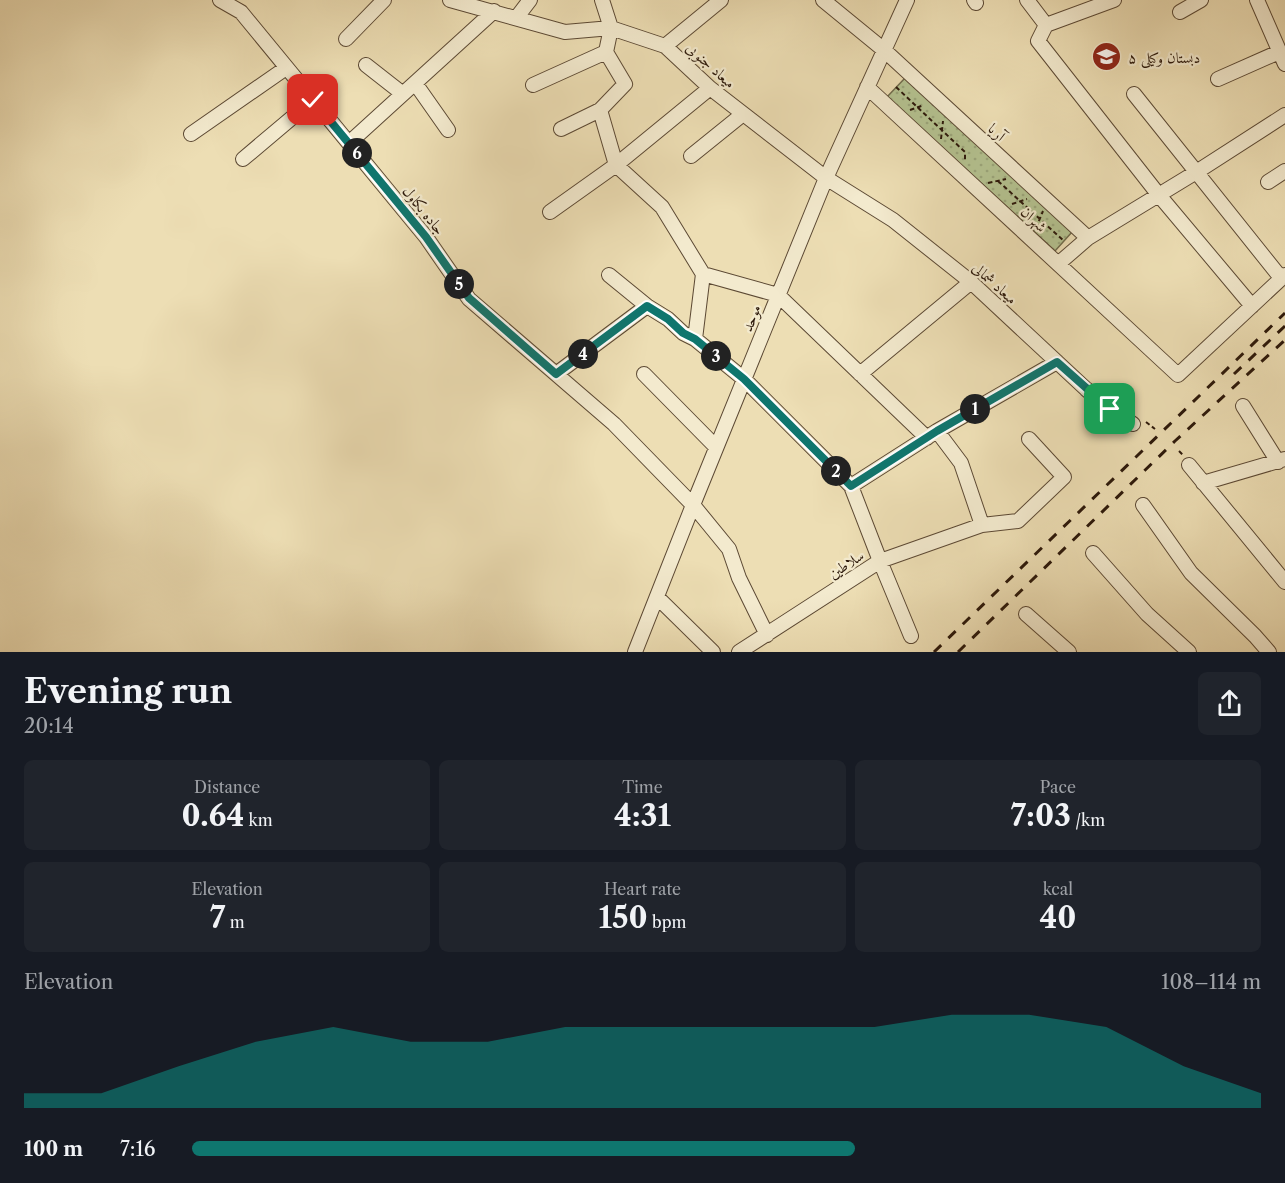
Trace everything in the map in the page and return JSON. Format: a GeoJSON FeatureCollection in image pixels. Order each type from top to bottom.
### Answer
{"type":"FeatureCollection","features":[{"type":"Feature","properties":{"kind":"street","name":"جاده بکاول"},"geometry":{"type":"LineString","coordinates":[[220,0],[240,12],[426,237],[469,298],[614,424],[693,505],[729,549],[739,578],[767,635]]}},
{"type":"Feature","properties":{"kind":"street"},"geometry":{"type":"LineString","coordinates":[[346,39],[384,0]]}},
{"type":"Feature","properties":{"kind":"street","name":"میعاد جنوبی"},"geometry":{"type":"LineString","coordinates":[[450,0],[565,32],[611,28],[665,46],[710,88],[826,178]]}},
{"type":"Feature","properties":{"kind":"street"},"geometry":{"type":"LineString","coordinates":[[517,18],[530,0]]}},
{"type":"Feature","properties":{"kind":"street"},"geometry":{"type":"LineString","coordinates":[[561,129],[600,111],[625,84],[606,52],[611,28],[602,0]]}},
{"type":"Feature","properties":{"kind":"street"},"geometry":{"type":"LineString","coordinates":[[665,46],[721,0]]}},
{"type":"Feature","properties":{"kind":"street","name":"آریا"},"geometry":{"type":"LineString","coordinates":[[823,0],[884,50],[1088,237]]}},
{"type":"Feature","properties":{"kind":"street","name":"موحد"},"geometry":{"type":"LineString","coordinates":[[635,652],[826,178],[907,0]]}},
{"type":"Feature","properties":{"kind":"street"},"geometry":{"type":"LineString","coordinates":[[1027,0],[1046,25]]}},
{"type":"Feature","properties":{"kind":"street"},"geometry":{"type":"LineString","coordinates":[[1180,12],[1201,0]]}},
{"type":"Feature","properties":{"kind":"street"},"geometry":{"type":"LineString","coordinates":[[1218,79],[1282,58],[1257,0]]}},
{"type":"Feature","properties":{"kind":"street"},"geometry":{"type":"LineString","coordinates":[[1112,1],[1046,25],[1038,41],[1158,194],[1252,306],[1283,277],[1134,94]]}},
{"type":"Feature","properties":{"kind":"street"},"geometry":{"type":"LineString","coordinates":[[349,143],[494,12]]}},
{"type":"Feature","properties":{"kind":"street"},"geometry":{"type":"LineString","coordinates":[[533,85],[606,52]]}},
{"type":"Feature","properties":{"kind":"street"},"geometry":{"type":"LineString","coordinates":[[366,65],[403,94]]}},
{"type":"Feature","properties":{"kind":"street"},"geometry":{"type":"LineString","coordinates":[[192,134],[286,68]]}},
{"type":"Feature","properties":{"kind":"street"},"geometry":{"type":"LineString","coordinates":[[415,83],[447,130]]}},
{"type":"Feature","properties":{"kind":"street","name":"شهران"},"geometry":{"type":"LineString","coordinates":[[867,87],[1178,375],[1252,306]]}},
{"type":"Feature","properties":{"kind":"street"},"geometry":{"type":"LineString","coordinates":[[550,212],[616,165],[710,88]]}},
{"type":"Feature","properties":{"kind":"street"},"geometry":{"type":"LineString","coordinates":[[243,159],[313,100]]}},
{"type":"Feature","properties":{"kind":"street"},"geometry":{"type":"LineString","coordinates":[[600,111],[616,165],[662,207],[703,274],[695,339]]}},
{"type":"Feature","properties":{"kind":"street"},"geometry":{"type":"LineString","coordinates":[[691,156],[743,114]]}},
{"type":"Feature","properties":{"kind":"street"},"geometry":{"type":"LineString","coordinates":[[1058,264],[1088,237],[1198,171],[1285,115]]}},
{"type":"Feature","properties":{"kind":"street"},"geometry":{"type":"LineString","coordinates":[[1268,182],[1285,171]]}},
{"type":"Feature","properties":{"kind":"street","name":"میعاد شمالی"},"geometry":{"type":"LineString","coordinates":[[826,178],[893,220],[971,282],[1110,409],[1133,424]]}},
{"type":"Feature","properties":{"kind":"street"},"geometry":{"type":"LineString","coordinates":[[703,274],[778,295],[860,374],[932,434],[961,463],[982,525]]}},
{"type":"Feature","properties":{"kind":"street"},"geometry":{"type":"LineString","coordinates":[[609,275],[744,379],[851,486],[879,561],[911,636]]}},
{"type":"Feature","properties":{"kind":"street"},"geometry":{"type":"LineString","coordinates":[[860,374],[971,282]]}},
{"type":"Feature","properties":{"kind":"street"},"geometry":{"type":"LineString","coordinates":[[556,374],[647,306]]}},
{"type":"Feature","properties":{"kind":"street"},"geometry":{"type":"LineString","coordinates":[[851,486],[932,434],[1057,362]]}},
{"type":"Feature","properties":{"kind":"street"},"geometry":{"type":"LineString","coordinates":[[644,374],[716,447]]}},
{"type":"Feature","properties":{"kind":"street"},"geometry":{"type":"LineString","coordinates":[[1203,483],[1282,460],[1243,406]]}},
{"type":"Feature","properties":{"kind":"street","name":"سلاطین"},"geometry":{"type":"LineString","coordinates":[[739,652],[879,561],[982,525],[1018,521],[1064,477],[1029,439]]}},
{"type":"Feature","properties":{"kind":"street"},"geometry":{"type":"LineString","coordinates":[[1189,465],[1285,582]]}},
{"type":"Feature","properties":{"kind":"street"},"geometry":{"type":"LineString","coordinates":[[1143,505],[1191,573],[1256,636],[1269,652]]}},
{"type":"Feature","properties":{"kind":"street"},"geometry":{"type":"LineString","coordinates":[[1093,553],[1146,614],[1189,652]]}},
{"type":"Feature","properties":{"kind":"street"},"geometry":{"type":"LineString","coordinates":[[657,597],[713,652]]}},
{"type":"Feature","properties":{"kind":"street"},"geometry":{"type":"LineString","coordinates":[[1026,614],[1061,650]]}},
{"type":"Feature","properties":{"kind":"path"},"geometry":{"type":"LineString","coordinates":[[896,87],[965,152],[969,181],[998,181],[1021,176]]}},
{"type":"Feature","properties":{"kind":"path"},"geometry":{"type":"LineString","coordinates":[[896,114],[942,103],[940,155]]}},
{"type":"Feature","properties":{"kind":"path"},"geometry":{"type":"LineString","coordinates":[[998,181],[1074,250]]}},
{"type":"Feature","properties":{"kind":"path"},"geometry":{"type":"LineString","coordinates":[[998,209],[1020,201],[1044,197],[1040,220],[1032,240]]}},
{"type":"Feature","properties":{"kind":"green space"},"geometry":{"type":"Polygon","coordinates":[[[905,78],[1072,232],[1055,251],[887,97],[905,78]]]}},
{"type":"Feature","properties":{"kind":"railway"},"geometry":{"type":"LineString","coordinates":[[934,652],[1285,313]]}},
{"type":"Feature","properties":{"kind":"railway"},"geometry":{"type":"LineString","coordinates":[[1234,374],[1285,326]]}},
{"type":"Feature","properties":{"kind":"railway"},"geometry":{"type":"LineString","coordinates":[[958,652],[1175,441],[1285,340]]}},
{"type":"Feature","properties":{"kind":"place","name":"دبستان وکیلی ۵"},"geometry":{"type":"Point","coordinates":[1107,57]}},
{"type":"Feature","properties":{"kind":"route"},"geometry":{"type":"LineString","coordinates":[[313,100],[426,237],[469,298],[556,374],[647,306],[668,319],[683,333],[695,339],[744,379],[851,486],[937,431],[1057,362],[1110,409]]}}]}
